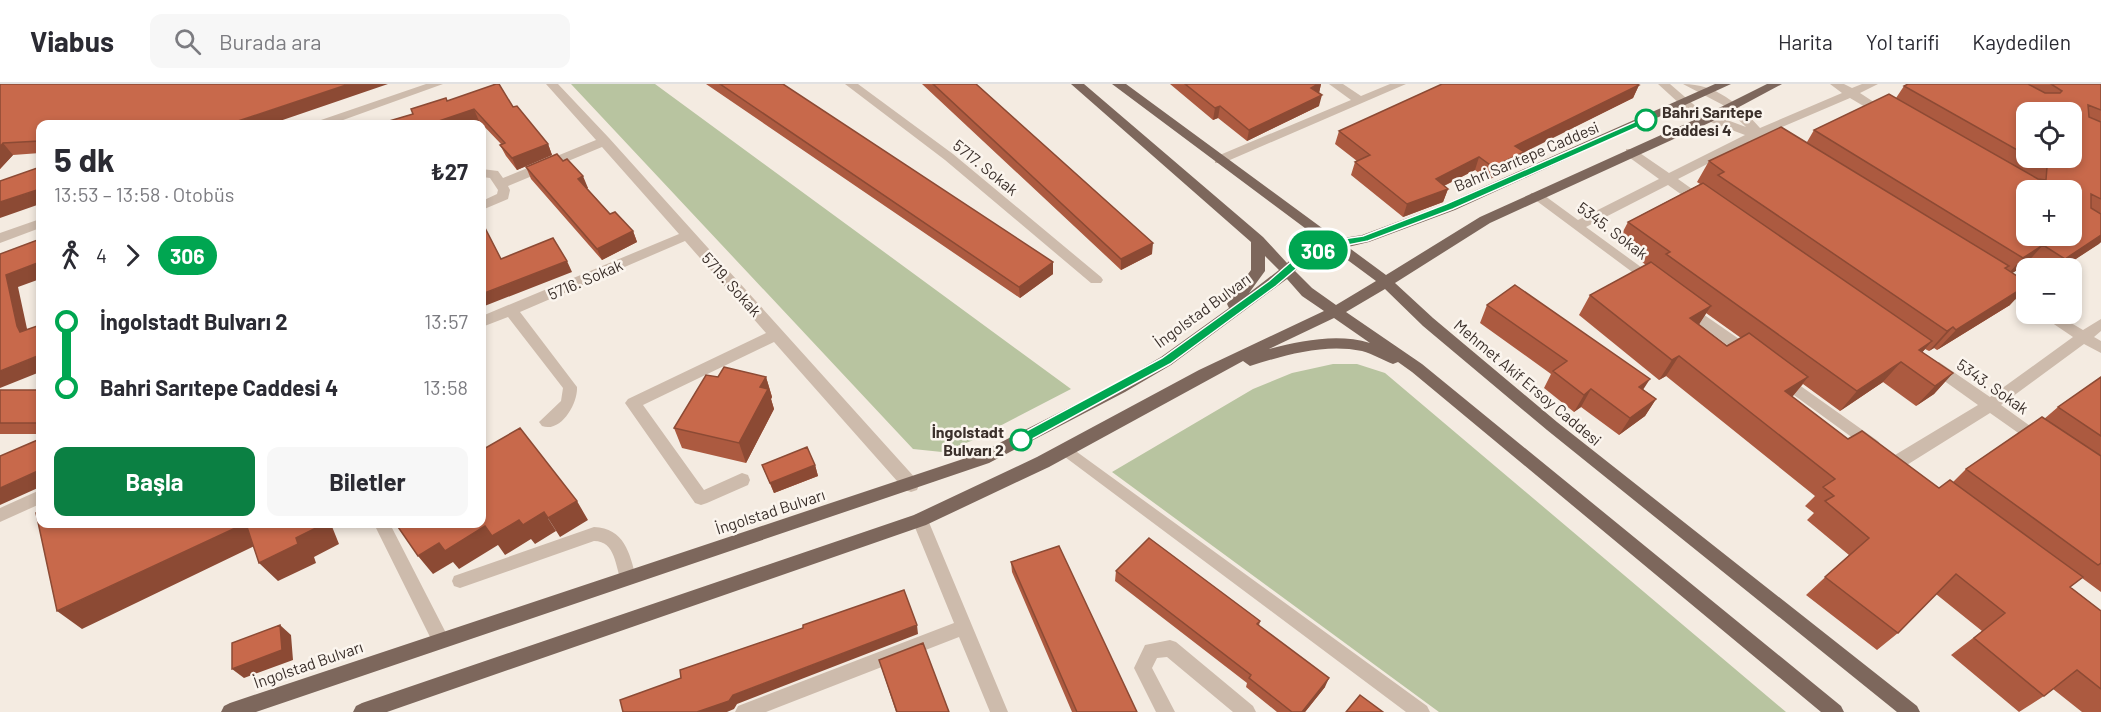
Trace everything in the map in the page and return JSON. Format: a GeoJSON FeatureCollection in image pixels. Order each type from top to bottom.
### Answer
{"type":"FeatureCollection","features":[{"type":"Feature","properties":{"kind":"main road"},"geometry":{"type":"LineString","coordinates":[[1077,84],[1258,240],[1307,292],[1417,368],[1835,712]]}},
{"type":"Feature","properties":{"kind":"main road","name":"Mehmet Akif Ersoy Caddesi"},"geometry":{"type":"LineString","coordinates":[[1118,84],[1385,281],[1428,322],[1552,426],[1911,712]]}},
{"type":"Feature","properties":{"kind":"main road","name":"Bahri Sarıtepe Caddesi"},"geometry":{"type":"LineString","coordinates":[[1286,272],[1305,255],[1336,244],[1364,239],[1450,207],[1611,137],[1725,84]]}},
{"type":"Feature","properties":{"kind":"main road"},"geometry":{"type":"LineString","coordinates":[[362,712],[920,520],[1066,450],[1204,374],[1352,303],[1461,232],[1776,84]]}},
{"type":"Feature","properties":{"kind":"main road"},"geometry":{"type":"LineString","coordinates":[[1218,322],[1242,295],[1258,271],[1258,240]]}},
{"type":"Feature","properties":{"kind":"main road","name":"İngolstad Bulvarı"},"geometry":{"type":"LineString","coordinates":[[230,712],[440,639],[983,459],[1120,388],[1166,361],[1286,272]]}},
{"type":"Feature","properties":{"kind":"main road"},"geometry":{"type":"LineString","coordinates":[[1204,374],[1284,349],[1317,346],[1362,346],[1417,368]]}},
{"type":"Feature","properties":{"kind":"street"},"geometry":{"type":"LineString","coordinates":[[334,120],[437,84]]}},
{"type":"Feature","properties":{"kind":"street","name":"5719. Sokak"},"geometry":{"type":"LineString","coordinates":[[552,84],[910,485]]}},
{"type":"Feature","properties":{"kind":"street","name":"5717. Sokak"},"geometry":{"type":"LineString","coordinates":[[851,84],[949,157],[1096,280]]}},
{"type":"Feature","properties":{"kind":"street"},"geometry":{"type":"LineString","coordinates":[[1335,84],[1360,101]]}},
{"type":"Feature","properties":{"kind":"street"},"geometry":{"type":"LineString","coordinates":[[1220,160],[1400,84]]}},
{"type":"Feature","properties":{"kind":"street"},"geometry":{"type":"LineString","coordinates":[[1664,84],[1682,103],[1707,118],[1758,133],[1787,151]]}},
{"type":"Feature","properties":{"kind":"street"},"geometry":{"type":"LineString","coordinates":[[1689,84],[1710,91],[1734,105],[1758,133]]}},
{"type":"Feature","properties":{"kind":"street"},"geometry":{"type":"LineString","coordinates":[[1836,84],[1899,121]]}},
{"type":"Feature","properties":{"kind":"street"},"geometry":{"type":"LineString","coordinates":[[1577,226],[1758,133],[1872,84]]}},
{"type":"Feature","properties":{"kind":"street"},"geometry":{"type":"LineString","coordinates":[[501,184],[605,141]]}},
{"type":"Feature","properties":{"kind":"street"},"geometry":{"type":"LineString","coordinates":[[1630,152],[1716,213]]}},
{"type":"Feature","properties":{"kind":"street"},"geometry":{"type":"LineString","coordinates":[[486,173],[494,174],[504,190],[503,196],[486,204]]}},
{"type":"Feature","properties":{"kind":"street","name":"5345. Sokak"},"geometry":{"type":"LineString","coordinates":[[1536,196],[1900,466],[1989,406]]}},
{"type":"Feature","properties":{"kind":"street"},"geometry":{"type":"LineString","coordinates":[[0,238],[36,225]]}},
{"type":"Feature","properties":{"kind":"street","name":"5716. Sokak"},"geometry":{"type":"LineString","coordinates":[[486,320],[688,235]]}},
{"type":"Feature","properties":{"kind":"street"},"geometry":{"type":"LineString","coordinates":[[1987,276],[2016,295]]}},
{"type":"Feature","properties":{"kind":"street"},"geometry":{"type":"LineString","coordinates":[[511,311],[570,387],[571,397],[564,410],[547,422]]}},
{"type":"Feature","properties":{"kind":"street"},"geometry":{"type":"LineString","coordinates":[[2062,324],[2101,348]]}},
{"type":"Feature","properties":{"kind":"street"},"geometry":{"type":"LineString","coordinates":[[1989,406],[2101,324]]}},
{"type":"Feature","properties":{"kind":"street"},"geometry":{"type":"LineString","coordinates":[[741,480],[701,498],[633,403],[777,334]]}},
{"type":"Feature","properties":{"kind":"street","name":"5343. Sokak"},"geometry":{"type":"LineString","coordinates":[[1921,357],[2054,451]]}},
{"type":"Feature","properties":{"kind":"street"},"geometry":{"type":"LineString","coordinates":[[1066,450],[1421,712]]}},
{"type":"Feature","properties":{"kind":"street"},"geometry":{"type":"LineString","coordinates":[[0,515],[36,499]]}},
{"type":"Feature","properties":{"kind":"street"},"geometry":{"type":"LineString","coordinates":[[920,520],[999,712]]}},
{"type":"Feature","properties":{"kind":"street"},"geometry":{"type":"LineString","coordinates":[[384,528],[440,639]]}},
{"type":"Feature","properties":{"kind":"street"},"geometry":{"type":"LineString","coordinates":[[460,581],[594,534],[605,533],[614,538],[628,578]]}},
{"type":"Feature","properties":{"kind":"street"},"geometry":{"type":"LineString","coordinates":[[744,712],[964,627]]}},
{"type":"Feature","properties":{"kind":"street"},"geometry":{"type":"LineString","coordinates":[[1166,712],[1143,668],[1150,651],[1170,648],[1247,712]]}},
{"type":"Feature","properties":{"kind":"green space"},"geometry":{"type":"Polygon","coordinates":[[[571,84],[655,84],[1071,389],[971,441],[942,452],[913,449],[571,84]]]}},
{"type":"Feature","properties":{"kind":"green space"},"geometry":{"type":"Polygon","coordinates":[[[1333,364],[1357,364],[1385,373],[1786,712],[1439,712],[1112,472],[1253,389],[1292,373],[1333,364]]]}},
{"type":"Feature","properties":{"kind":"building"},"geometry":{"type":"Polygon","coordinates":[[[0,84],[349,84],[241,120],[36,120],[36,141],[3,143],[0,147],[0,84]]]}},
{"type":"Feature","properties":{"kind":"building"},"geometry":{"type":"Polygon","coordinates":[[[499,84],[513,107],[517,106],[548,144],[512,158],[500,145],[505,143],[474,109],[442,120],[393,120],[413,114],[411,109],[446,98],[447,101],[499,84]]]}},
{"type":"Feature","properties":{"kind":"building"},"geometry":{"type":"Polygon","coordinates":[[[720,84],[783,84],[1053,262],[1019,287],[720,84]]]}},
{"type":"Feature","properties":{"kind":"building"},"geometry":{"type":"Polygon","coordinates":[[[933,84],[976,84],[1153,243],[1121,259],[933,84]]]}},
{"type":"Feature","properties":{"kind":"building"},"geometry":{"type":"Polygon","coordinates":[[[1185,84],[1318,84],[1311,88],[1322,95],[1249,130],[1220,106],[1215,108],[1185,84]]]}},
{"type":"Feature","properties":{"kind":"building"},"geometry":{"type":"Polygon","coordinates":[[[1442,84],[1639,85],[1515,146],[1524,152],[1493,167],[1479,157],[1436,179],[1448,189],[1407,204],[1355,162],[1370,155],[1339,131],[1442,84]]]}},
{"type":"Feature","properties":{"kind":"building"},"geometry":{"type":"Polygon","coordinates":[[[1908,84],[2028,84],[2045,93],[2060,93],[2062,91],[2051,84],[2101,84],[2101,110],[2088,105],[2089,117],[2101,122],[2101,199],[2091,194],[2091,208],[2101,214],[2101,235],[2066,258],[2045,246],[2082,246],[2082,180],[2046,180],[2047,168],[2082,168],[2082,102],[2016,102],[2016,149],[1904,86],[1908,84]]]}},
{"type":"Feature","properties":{"kind":"building"},"geometry":{"type":"Polygon","coordinates":[[[1889,94],[2038,179],[2046,180],[2016,180],[2016,246],[2041,246],[2023,258],[1814,130],[1889,94]]]}},
{"type":"Feature","properties":{"kind":"building"},"geometry":{"type":"Polygon","coordinates":[[[1781,127],[2009,266],[2005,268],[2016,275],[2016,292],[1956,330],[1953,327],[1947,331],[1718,175],[1724,172],[1709,161],[1781,127]]]}},
{"type":"Feature","properties":{"kind":"building"},"geometry":{"type":"Polygon","coordinates":[[[557,154],[563,161],[567,159],[583,176],[578,179],[610,214],[615,212],[633,231],[597,249],[526,167],[557,154]]]}},
{"type":"Feature","properties":{"kind":"building"},"geometry":{"type":"Polygon","coordinates":[[[36,168],[36,190],[0,202],[0,181],[36,168]]]}},
{"type":"Feature","properties":{"kind":"building"},"geometry":{"type":"Polygon","coordinates":[[[1703,183],[1932,341],[1919,350],[1953,373],[1935,386],[1901,362],[1857,391],[1666,254],[1670,252],[1628,222],[1703,183]]]}},
{"type":"Feature","properties":{"kind":"building"},"geometry":{"type":"Polygon","coordinates":[[[486,230],[501,259],[553,238],[567,261],[486,292],[486,230]]]}},
{"type":"Feature","properties":{"kind":"building"},"geometry":{"type":"Polygon","coordinates":[[[36,240],[36,264],[6,275],[20,332],[36,326],[36,357],[0,371],[0,254],[36,240]]]}},
{"type":"Feature","properties":{"kind":"building"},"geometry":{"type":"Polygon","coordinates":[[[1651,262],[1711,306],[1690,318],[1727,346],[1749,333],[1808,377],[1785,391],[1848,439],[1862,431],[1939,488],[1950,480],[2083,577],[2070,587],[2101,611],[2101,689],[2077,670],[2044,696],[1974,638],[2005,613],[1956,574],[1898,633],[1825,577],[1869,538],[1825,501],[1834,496],[1823,487],[1835,479],[1679,356],[1672,360],[1590,295],[1651,262]]]}},
{"type":"Feature","properties":{"kind":"building"},"geometry":{"type":"Polygon","coordinates":[[[1515,285],[1650,379],[1639,387],[1656,399],[1630,418],[1591,389],[1584,395],[1553,371],[1567,361],[1487,305],[1515,285]]]}},
{"type":"Feature","properties":{"kind":"building"},"geometry":{"type":"Polygon","coordinates":[[[724,367],[766,377],[760,387],[768,389],[739,443],[674,428],[706,375],[718,377],[724,367]]]}},
{"type":"Feature","properties":{"kind":"building"},"geometry":{"type":"Polygon","coordinates":[[[2101,377],[2101,436],[2058,407],[2101,377]]]}},
{"type":"Feature","properties":{"kind":"building"},"geometry":{"type":"Polygon","coordinates":[[[0,390],[36,390],[36,423],[0,423],[0,390]]]}},
{"type":"Feature","properties":{"kind":"building"},"geometry":{"type":"Polygon","coordinates":[[[2042,417],[2101,456],[2101,563],[2098,565],[1966,469],[2042,417]]]}},
{"type":"Feature","properties":{"kind":"building"},"geometry":{"type":"Polygon","coordinates":[[[520,428],[577,501],[548,518],[544,512],[523,525],[519,520],[492,536],[486,527],[486,448],[520,428]]]}},
{"type":"Feature","properties":{"kind":"building"},"geometry":{"type":"Polygon","coordinates":[[[36,441],[36,472],[0,488],[0,456],[36,441]]]}},
{"type":"Feature","properties":{"kind":"building"},"geometry":{"type":"Polygon","coordinates":[[[807,447],[815,465],[770,483],[762,465],[807,447]]]}},
{"type":"Feature","properties":{"kind":"building"},"geometry":{"type":"Polygon","coordinates":[[[39,528],[235,528],[57,611],[39,528]]]}},
{"type":"Feature","properties":{"kind":"building"},"geometry":{"type":"Polygon","coordinates":[[[247,528],[316,528],[296,538],[298,544],[259,563],[247,528]]]}},
{"type":"Feature","properties":{"kind":"building"},"geometry":{"type":"Polygon","coordinates":[[[399,528],[482,528],[445,551],[439,543],[418,556],[399,528]]]}},
{"type":"Feature","properties":{"kind":"building"},"geometry":{"type":"Polygon","coordinates":[[[1149,538],[1260,621],[1257,624],[1329,678],[1302,712],[1292,712],[1249,678],[1251,675],[1116,571],[1149,538]]]}},
{"type":"Feature","properties":{"kind":"building"},"geometry":{"type":"Polygon","coordinates":[[[1059,546],[1137,712],[1077,712],[1011,562],[1059,546]]]}},
{"type":"Feature","properties":{"kind":"building"},"geometry":{"type":"Polygon","coordinates":[[[904,590],[917,625],[733,695],[729,701],[697,712],[623,712],[620,700],[681,678],[680,670],[803,628],[803,625],[904,590]]]}},
{"type":"Feature","properties":{"kind":"building"},"geometry":{"type":"Polygon","coordinates":[[[280,625],[282,650],[232,669],[232,643],[280,625]]]}},
{"type":"Feature","properties":{"kind":"building"},"geometry":{"type":"Polygon","coordinates":[[[923,643],[949,712],[897,712],[879,660],[923,643]]]}},
{"type":"Feature","properties":{"kind":"building"},"geometry":{"type":"Polygon","coordinates":[[[1360,695],[1383,712],[1346,712],[1360,695]]]}},
{"type":"Feature","properties":{"kind":"bus line","name":"306"},"geometry":{"type":"LineString","coordinates":[[1021,440],[1166,361],[1273,283],[1305,255],[1336,244],[1364,239],[1450,207],[1646,120]]}},
{"type":"Feature","properties":{"kind":"place","name":"Bahri Sarıtepe Caddesi 4"},"geometry":{"type":"Point","coordinates":[1646,120]}},
{"type":"Feature","properties":{"kind":"place","name":"İngolstadt Bulvarı 2"},"geometry":{"type":"Point","coordinates":[1021,440]}}]}
